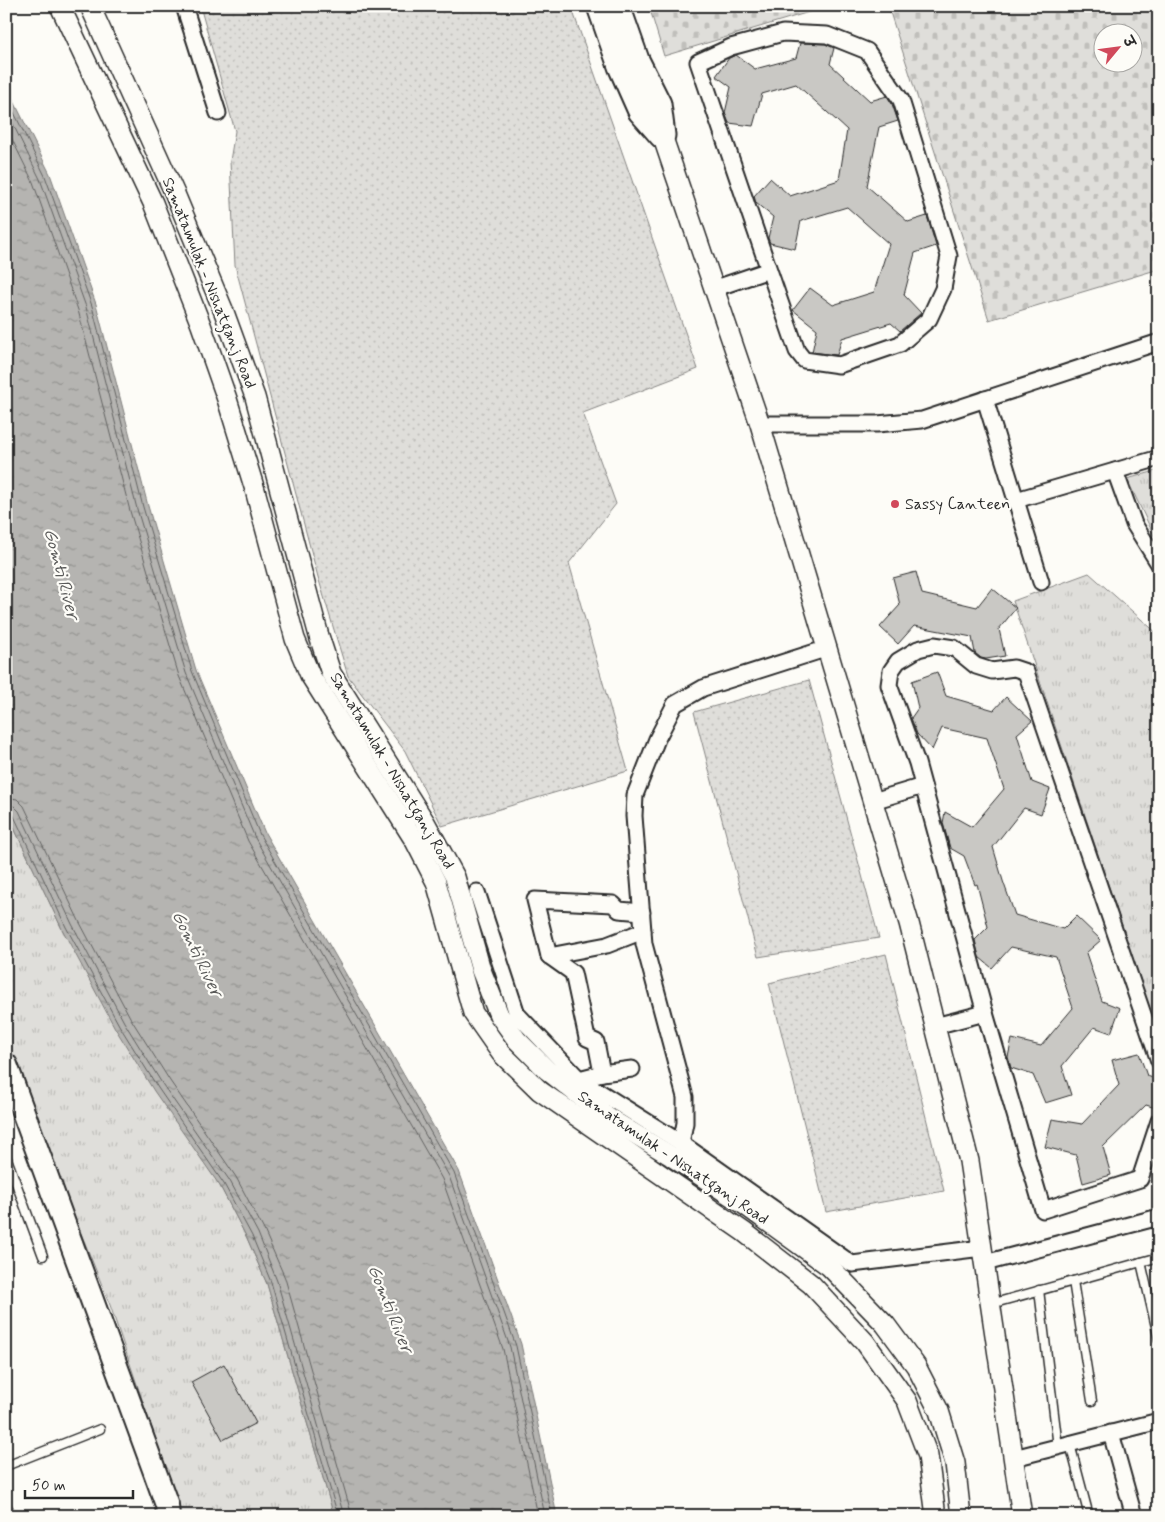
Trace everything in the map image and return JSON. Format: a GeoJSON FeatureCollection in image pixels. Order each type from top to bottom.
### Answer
{"type":"FeatureCollection","features":[{"type":"Feature","properties":{"kind":"main road"},"geometry":{"type":"LineString","coordinates":[[600,6],[621,66],[641,111],[662,135]]}},
{"type":"Feature","properties":{"kind":"main road"},"geometry":{"type":"LineString","coordinates":[[617,6],[636,60],[658,104],[662,135]]}},
{"type":"Feature","properties":{"kind":"main road"},"geometry":{"type":"LineString","coordinates":[[6,1065],[145,1440],[167,1505],[168,1516]]}},
{"type":"Feature","properties":{"kind":"street","name":"Samatamulak - Nishatganj Road"},"geometry":{"type":"LineString","coordinates":[[60,6],[153,203],[201,325],[227,399],[255,490],[295,639],[310,676],[415,841],[432,874],[474,1013],[501,1053],[540,1091],[744,1232],[810,1284],[866,1342],[907,1401],[928,1456],[936,1516]]}},
{"type":"Feature","properties":{"kind":"street","name":"Samatamulak - Nishatganj Road"},"geometry":{"type":"LineString","coordinates":[[90,6],[175,194],[224,312],[254,397],[313,618],[331,673],[420,814],[455,876],[481,970],[499,1015],[517,1040],[547,1070],[607,1117],[671,1156],[745,1205],[829,1266],[885,1324],[916,1366],[939,1411],[955,1463],[961,1516]]}},
{"type":"Feature","properties":{"kind":"street"},"geometry":{"type":"LineString","coordinates":[[184,6],[218,113]]}},
{"type":"Feature","properties":{"kind":"street"},"geometry":{"type":"LineString","coordinates":[[783,33],[827,35],[867,51],[901,100],[949,256],[943,289],[930,320],[900,344],[839,365],[804,360],[797,351],[769,270],[698,62],[731,47],[783,33]]}},
{"type":"Feature","properties":{"kind":"street"},"geometry":{"type":"LineString","coordinates":[[662,135],[760,424],[908,922],[969,1161],[1022,1516]]}},
{"type":"Feature","properties":{"kind":"street"},"geometry":{"type":"LineString","coordinates":[[713,290],[769,270]]}},
{"type":"Feature","properties":{"kind":"street"},"geometry":{"type":"LineString","coordinates":[[760,424],[877,424],[922,420],[1159,342]]}},
{"type":"Feature","properties":{"kind":"street"},"geometry":{"type":"LineString","coordinates":[[985,399],[1041,582]]}},
{"type":"Feature","properties":{"kind":"street"},"geometry":{"type":"LineString","coordinates":[[1016,500],[1159,458]]}},
{"type":"Feature","properties":{"kind":"street"},"geometry":{"type":"LineString","coordinates":[[1115,471],[1134,524],[1159,564]]}},
{"type":"Feature","properties":{"kind":"street"},"geometry":{"type":"LineString","coordinates":[[1159,1061],[1026,672],[1014,668],[992,671],[976,666],[954,648],[934,645],[918,649],[898,661],[892,671],[889,685],[923,786],[985,1013],[1043,1210],[1140,1179],[1159,1121]]}},
{"type":"Feature","properties":{"kind":"street"},"geometry":{"type":"LineString","coordinates":[[681,1143],[685,1123],[685,1097],[644,944],[634,816],[636,795],[657,739],[674,704],[703,688],[828,648]]}},
{"type":"Feature","properties":{"kind":"street"},"geometry":{"type":"LineString","coordinates":[[873,801],[923,786]]}},
{"type":"Feature","properties":{"kind":"street"},"geometry":{"type":"LineString","coordinates":[[477,892],[518,1014],[580,1079],[681,1143],[852,1264],[984,1255],[1159,1217]]}},
{"type":"Feature","properties":{"kind":"street"},"geometry":{"type":"LineString","coordinates":[[602,1073],[596,1042],[587,1038],[573,973],[549,956],[535,900],[613,904],[619,910],[642,912]]}},
{"type":"Feature","properties":{"kind":"street"},"geometry":{"type":"LineString","coordinates":[[549,956],[607,945],[643,931]]}},
{"type":"Feature","properties":{"kind":"street"},"geometry":{"type":"LineString","coordinates":[[935,1026],[985,1013]]}},
{"type":"Feature","properties":{"kind":"street"},"geometry":{"type":"LineString","coordinates":[[580,1079],[602,1073],[632,1069]]}},
{"type":"Feature","properties":{"kind":"street"},"geometry":{"type":"LineString","coordinates":[[1014,1458],[1159,1421]]}},
{"type":"Feature","properties":{"kind":"street"},"geometry":{"type":"LineString","coordinates":[[1111,1433],[1134,1516]]}},
{"type":"Feature","properties":{"kind":"lane"},"geometry":{"type":"LineString","coordinates":[[6,1156],[44,1256]]}},
{"type":"Feature","properties":{"kind":"lane"},"geometry":{"type":"LineString","coordinates":[[991,1304],[1159,1257]]}},
{"type":"Feature","properties":{"kind":"lane"},"geometry":{"type":"LineString","coordinates":[[1141,1262],[1159,1340]]}},
{"type":"Feature","properties":{"kind":"lane"},"geometry":{"type":"LineString","coordinates":[[1074,1281],[1092,1401]]}},
{"type":"Feature","properties":{"kind":"lane"},"geometry":{"type":"LineString","coordinates":[[1039,1290],[1064,1445],[1089,1516]]}},
{"type":"Feature","properties":{"kind":"lane"},"geometry":{"type":"LineString","coordinates":[[6,1466],[100,1429]]}},
{"type":"Feature","properties":{"kind":"lane"},"geometry":{"type":"LineString","coordinates":[[6,1505],[12,1516]]}},
{"type":"Feature","properties":{"kind":"green space"},"geometry":{"type":"Polygon","coordinates":[[[200,6],[571,6],[698,369],[583,413],[616,504],[569,563],[628,771],[442,826],[405,751],[348,676],[318,577],[235,265],[230,161],[235,131],[200,6]]]}},
{"type":"Feature","properties":{"kind":"green space"},"geometry":{"type":"Polygon","coordinates":[[[649,6],[829,6],[664,56],[649,6]]]}},
{"type":"Feature","properties":{"kind":"green space"},"geometry":{"type":"Polygon","coordinates":[[[888,6],[1159,6],[1159,269],[989,320],[888,6]]]}},
{"type":"Feature","properties":{"kind":"green space"},"geometry":{"type":"Polygon","coordinates":[[[1159,470],[1159,546],[1127,479],[1159,470]]]}},
{"type":"Feature","properties":{"kind":"green space"},"geometry":{"type":"Polygon","coordinates":[[[1089,573],[1159,635],[1159,1036],[1013,601],[1089,573]]]}},
{"type":"Feature","properties":{"kind":"green space"},"geometry":{"type":"Polygon","coordinates":[[[809,680],[879,938],[758,957],[694,712],[809,680]]]}},
{"type":"Feature","properties":{"kind":"green space"},"geometry":{"type":"Polygon","coordinates":[[[6,811],[62,929],[220,1186],[247,1238],[267,1284],[334,1516],[179,1516],[177,1502],[110,1305],[6,1048],[6,811]]]}},
{"type":"Feature","properties":{"kind":"green space"},"geometry":{"type":"Polygon","coordinates":[[[886,954],[944,1191],[826,1212],[769,983],[886,954]]]}},
{"type":"Feature","properties":{"kind":"water","name":"Gomti River"},"geometry":{"type":"Polygon","coordinates":[[[6,85],[50,174],[96,304],[148,506],[196,670],[265,833],[459,1171],[521,1344],[557,1516],[334,1516],[267,1284],[247,1238],[220,1186],[154,1091],[115,1028],[62,929],[6,811],[6,85]]]}},
{"type":"Feature","properties":{"kind":"building"},"geometry":{"type":"Polygon","coordinates":[[[800,43],[825,44],[834,48],[830,64],[870,101],[887,96],[898,121],[879,127],[867,186],[908,222],[927,216],[936,246],[915,253],[904,295],[921,313],[900,331],[891,323],[842,338],[837,355],[812,352],[817,329],[793,310],[810,288],[833,305],[874,292],[889,244],[847,207],[801,221],[795,249],[770,243],[768,238],[773,217],[756,203],[754,196],[770,178],[790,196],[839,180],[847,130],[796,84],[762,94],[753,126],[729,123],[725,113],[731,87],[716,76],[729,58],[736,55],[755,69],[796,58],[800,43]]]}},
{"type":"Feature","properties":{"kind":"building"},"geometry":{"type":"Polygon","coordinates":[[[916,572],[922,594],[977,607],[992,588],[1016,608],[999,629],[1005,656],[981,658],[975,653],[972,637],[914,626],[898,644],[880,627],[900,605],[893,578],[916,572]]]}},
{"type":"Feature","properties":{"kind":"building"},"geometry":{"type":"Polygon","coordinates":[[[937,672],[946,696],[994,710],[1006,697],[1032,721],[1017,734],[1032,782],[1050,789],[1041,814],[1024,808],[993,847],[1003,881],[1015,915],[1063,929],[1076,916],[1101,940],[1086,953],[1102,1001],[1120,1008],[1111,1033],[1094,1027],[1062,1066],[1071,1095],[1045,1103],[1033,1075],[1011,1068],[1008,1057],[1012,1039],[1041,1046],[1073,1008],[1056,957],[1011,947],[992,968],[979,957],[975,940],[988,927],[977,884],[975,885],[964,856],[950,848],[943,823],[945,812],[972,827],[1004,789],[987,738],[942,728],[932,750],[917,734],[911,718],[918,708],[912,681],[937,672]]]}},
{"type":"Feature","properties":{"kind":"building"},"geometry":{"type":"Polygon","coordinates":[[[1139,1053],[1147,1076],[1159,1080],[1159,1109],[1146,1105],[1103,1147],[1111,1175],[1083,1183],[1076,1155],[1045,1147],[1052,1119],[1082,1124],[1119,1085],[1112,1060],[1139,1053]]]}},
{"type":"Feature","properties":{"kind":"building"},"geometry":{"type":"Polygon","coordinates":[[[224,1364],[256,1423],[223,1440],[191,1382],[224,1364]]]}},
{"type":"Feature","properties":{"kind":"place","name":"Sassy Canteen"},"geometry":{"type":"Point","coordinates":[895,504]}}]}
